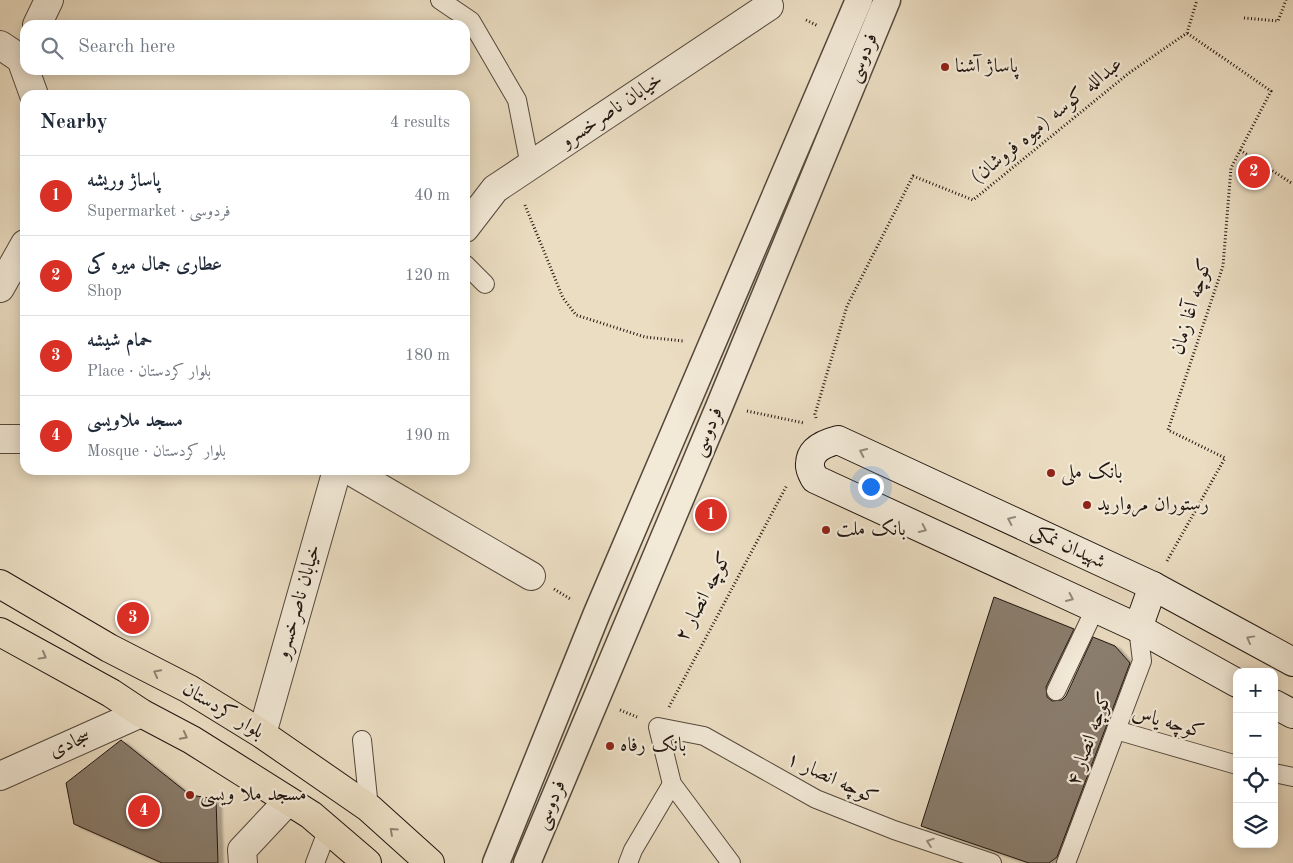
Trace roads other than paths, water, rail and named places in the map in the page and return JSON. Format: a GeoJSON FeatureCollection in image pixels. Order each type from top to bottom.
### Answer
{"type":"FeatureCollection","features":[{"type":"Feature","properties":{"kind":"main road","name":"بلوار کردستان"},"geometry":{"type":"LineString","coordinates":[[0,584],[109,648],[189,689],[262,734],[369,808],[430,863]]}},
{"type":"Feature","properties":{"kind":"main road","name":"بلوار کردستان"},"geometry":{"type":"LineString","coordinates":[[0,632],[192,740],[311,815],[367,863]]}},
{"type":"Feature","properties":{"kind":"street"},"geometry":{"type":"LineString","coordinates":[[39,20],[49,0]]}},
{"type":"Feature","properties":{"kind":"street","name":"فردوسی"},"geometry":{"type":"LineString","coordinates":[[497,862],[597,613],[859,0]]}},
{"type":"Feature","properties":{"kind":"street","name":"فردوسی"},"geometry":{"type":"LineString","coordinates":[[527,863],[719,407],[887,0]]}},
{"type":"Feature","properties":{"kind":"street","name":"خیابان ناصرخسرو"},"geometry":{"type":"LineString","coordinates":[[470,222],[495,190],[769,6]]}},
{"type":"Feature","properties":{"kind":"street"},"geometry":{"type":"LineString","coordinates":[[15,51],[20,63]]}},
{"type":"Feature","properties":{"kind":"street"},"geometry":{"type":"LineString","coordinates":[[25,75],[32,90]]}},
{"type":"Feature","properties":{"kind":"street"},"geometry":{"type":"LineString","coordinates":[[0,288],[20,253]]}},
{"type":"Feature","properties":{"kind":"street","name":"شهیدان نمکی"},"geometry":{"type":"LineString","coordinates":[[1095,609],[815,480],[809,465],[812,457],[826,443],[829,435],[1153,586],[1293,662]]}},
{"type":"Feature","properties":{"kind":"street"},"geometry":{"type":"LineString","coordinates":[[0,439],[20,439]]}},
{"type":"Feature","properties":{"kind":"street","name":"خیابان ناصرخسرو"},"geometry":{"type":"LineString","coordinates":[[262,734],[336,475]]}},
{"type":"Feature","properties":{"kind":"street"},"geometry":{"type":"LineString","coordinates":[[358,475],[531,576]]}},
{"type":"Feature","properties":{"kind":"street"},"geometry":{"type":"LineString","coordinates":[[1138,628],[1153,586]]}},
{"type":"Feature","properties":{"kind":"street"},"geometry":{"type":"LineString","coordinates":[[1095,609],[1138,628],[1233,681]]}},
{"type":"Feature","properties":{"kind":"street"},"geometry":{"type":"LineString","coordinates":[[1278,706],[1293,714]]}},
{"type":"Feature","properties":{"kind":"street","name":"سجادی"},"geometry":{"type":"LineString","coordinates":[[0,776],[141,713]]}},
{"type":"Feature","properties":{"kind":"street"},"geometry":{"type":"LineString","coordinates":[[243,863],[242,850],[288,801]]}},
{"type":"Feature","properties":{"kind":"lane"},"geometry":{"type":"LineString","coordinates":[[440,0],[470,20]]}},
{"type":"Feature","properties":{"kind":"lane"},"geometry":{"type":"LineString","coordinates":[[470,20],[517,100],[530,166]]}},
{"type":"Feature","properties":{"kind":"lane"},"geometry":{"type":"LineString","coordinates":[[470,269],[485,284]]}},
{"type":"Feature","properties":{"kind":"lane"},"geometry":{"type":"LineString","coordinates":[[1056,691],[1095,609]]}},
{"type":"Feature","properties":{"kind":"lane","name":"کوچه انصار ۴"},"geometry":{"type":"LineString","coordinates":[[1066,863],[1142,661],[1138,628]]}},
{"type":"Feature","properties":{"kind":"lane","name":"کوچه انصار ۱"},"geometry":{"type":"LineString","coordinates":[[672,784],[658,727],[704,736],[816,799],[894,830],[992,863]]}},
{"type":"Feature","properties":{"kind":"lane","name":"کوچه یاس"},"geometry":{"type":"LineString","coordinates":[[1116,730],[1233,764]]}},
{"type":"Feature","properties":{"kind":"lane"},"geometry":{"type":"LineString","coordinates":[[362,740],[369,808]]}},
{"type":"Feature","properties":{"kind":"lane"},"geometry":{"type":"LineString","coordinates":[[1278,774],[1293,777]]}},
{"type":"Feature","properties":{"kind":"lane"},"geometry":{"type":"LineString","coordinates":[[628,863],[632,850],[672,784],[730,863]]}},
{"type":"Feature","properties":{"kind":"lane"},"geometry":{"type":"LineString","coordinates":[[315,863],[328,829]]}},
{"type":"Feature","properties":{"kind":"place","name":"پاساژ آشنا"},"geometry":{"type":"Point","coordinates":[945,67]}},
{"type":"Feature","properties":{"kind":"place","name":"عطاری جمال میره کی"},"geometry":{"type":"Point","coordinates":[1254,172]}},
{"type":"Feature","properties":{"kind":"place","name":"بانک ملی"},"geometry":{"type":"Point","coordinates":[1051,473]}},
{"type":"Feature","properties":{"kind":"place","name":"رستوران مروارید"},"geometry":{"type":"Point","coordinates":[1087,505]}},
{"type":"Feature","properties":{"kind":"place","name":"پاساژ وریشه"},"geometry":{"type":"Point","coordinates":[711,515]}},
{"type":"Feature","properties":{"kind":"place","name":"بانک ملت"},"geometry":{"type":"Point","coordinates":[826,530]}},
{"type":"Feature","properties":{"kind":"place","name":"حمام شیشه"},"geometry":{"type":"Point","coordinates":[133,618]}},
{"type":"Feature","properties":{"kind":"place","name":"بانک رفاه"},"geometry":{"type":"Point","coordinates":[610,746]}},
{"type":"Feature","properties":{"kind":"place","name":"مسجد ملا ویسی"},"geometry":{"type":"Point","coordinates":[190,795]}},
{"type":"Feature","properties":{"kind":"place","name":"مسجد ملاویسی"},"geometry":{"type":"Point","coordinates":[144,811]}}]}
